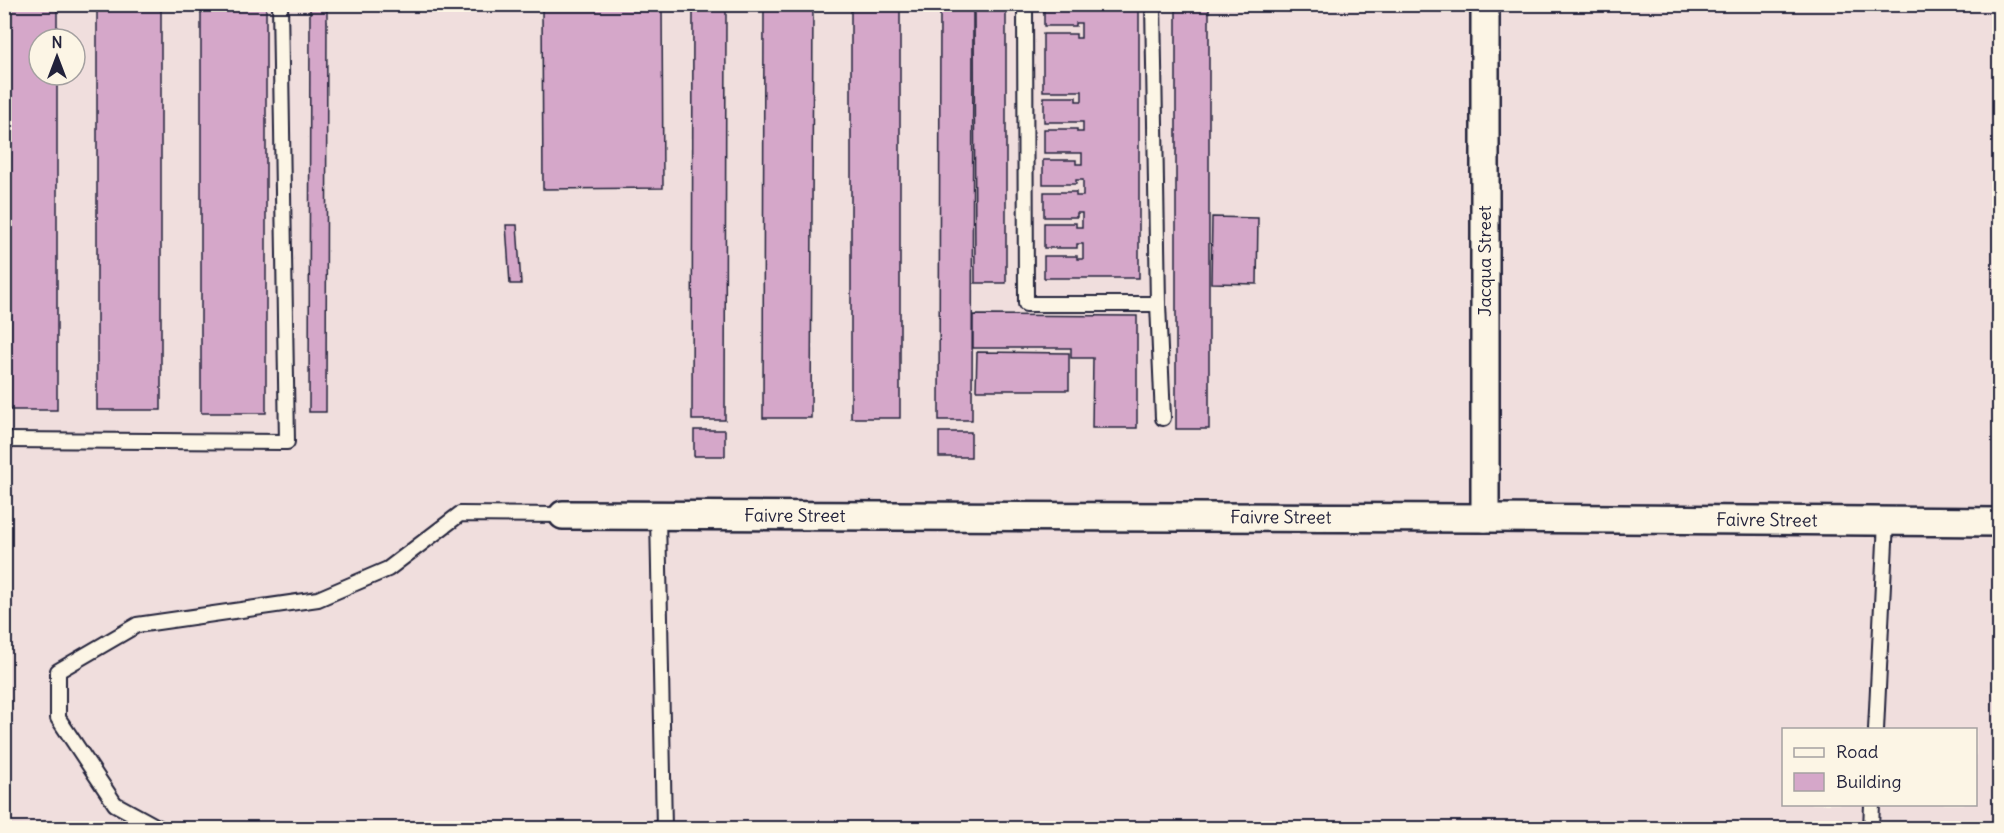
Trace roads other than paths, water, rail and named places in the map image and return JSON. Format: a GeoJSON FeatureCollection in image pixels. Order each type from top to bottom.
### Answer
{"type":"FeatureCollection","features":[{"type":"Feature","properties":{"kind":"street","name":"Jacqua Street"},"geometry":{"type":"LineString","coordinates":[[1485,4],[1485,518]]}},
{"type":"Feature","properties":{"kind":"street","name":"Faivre Street"},"geometry":{"type":"LineString","coordinates":[[563,515],[2000,522]]}},
{"type":"Feature","properties":{"kind":"lane"},"geometry":{"type":"LineString","coordinates":[[4,440],[286,442],[280,4]]}},
{"type":"Feature","properties":{"kind":"lane"},"geometry":{"type":"LineString","coordinates":[[1025,4],[1026,304],[1158,304]]}},
{"type":"Feature","properties":{"kind":"lane"},"geometry":{"type":"LineString","coordinates":[[1153,4],[1158,304],[1163,418]]}},
{"type":"Feature","properties":{"kind":"lane"},"geometry":{"type":"LineString","coordinates":[[159,828],[115,804],[58,718],[58,671],[137,625],[318,599],[388,569],[460,514],[563,515]]}},
{"type":"Feature","properties":{"kind":"lane"},"geometry":{"type":"LineString","coordinates":[[658,515],[664,828]]}},
{"type":"Feature","properties":{"kind":"lane"},"geometry":{"type":"LineString","coordinates":[[1875,728],[1886,521]]}},
{"type":"Feature","properties":{"kind":"lane"},"geometry":{"type":"LineString","coordinates":[[1871,828],[1872,806]]}}]}
